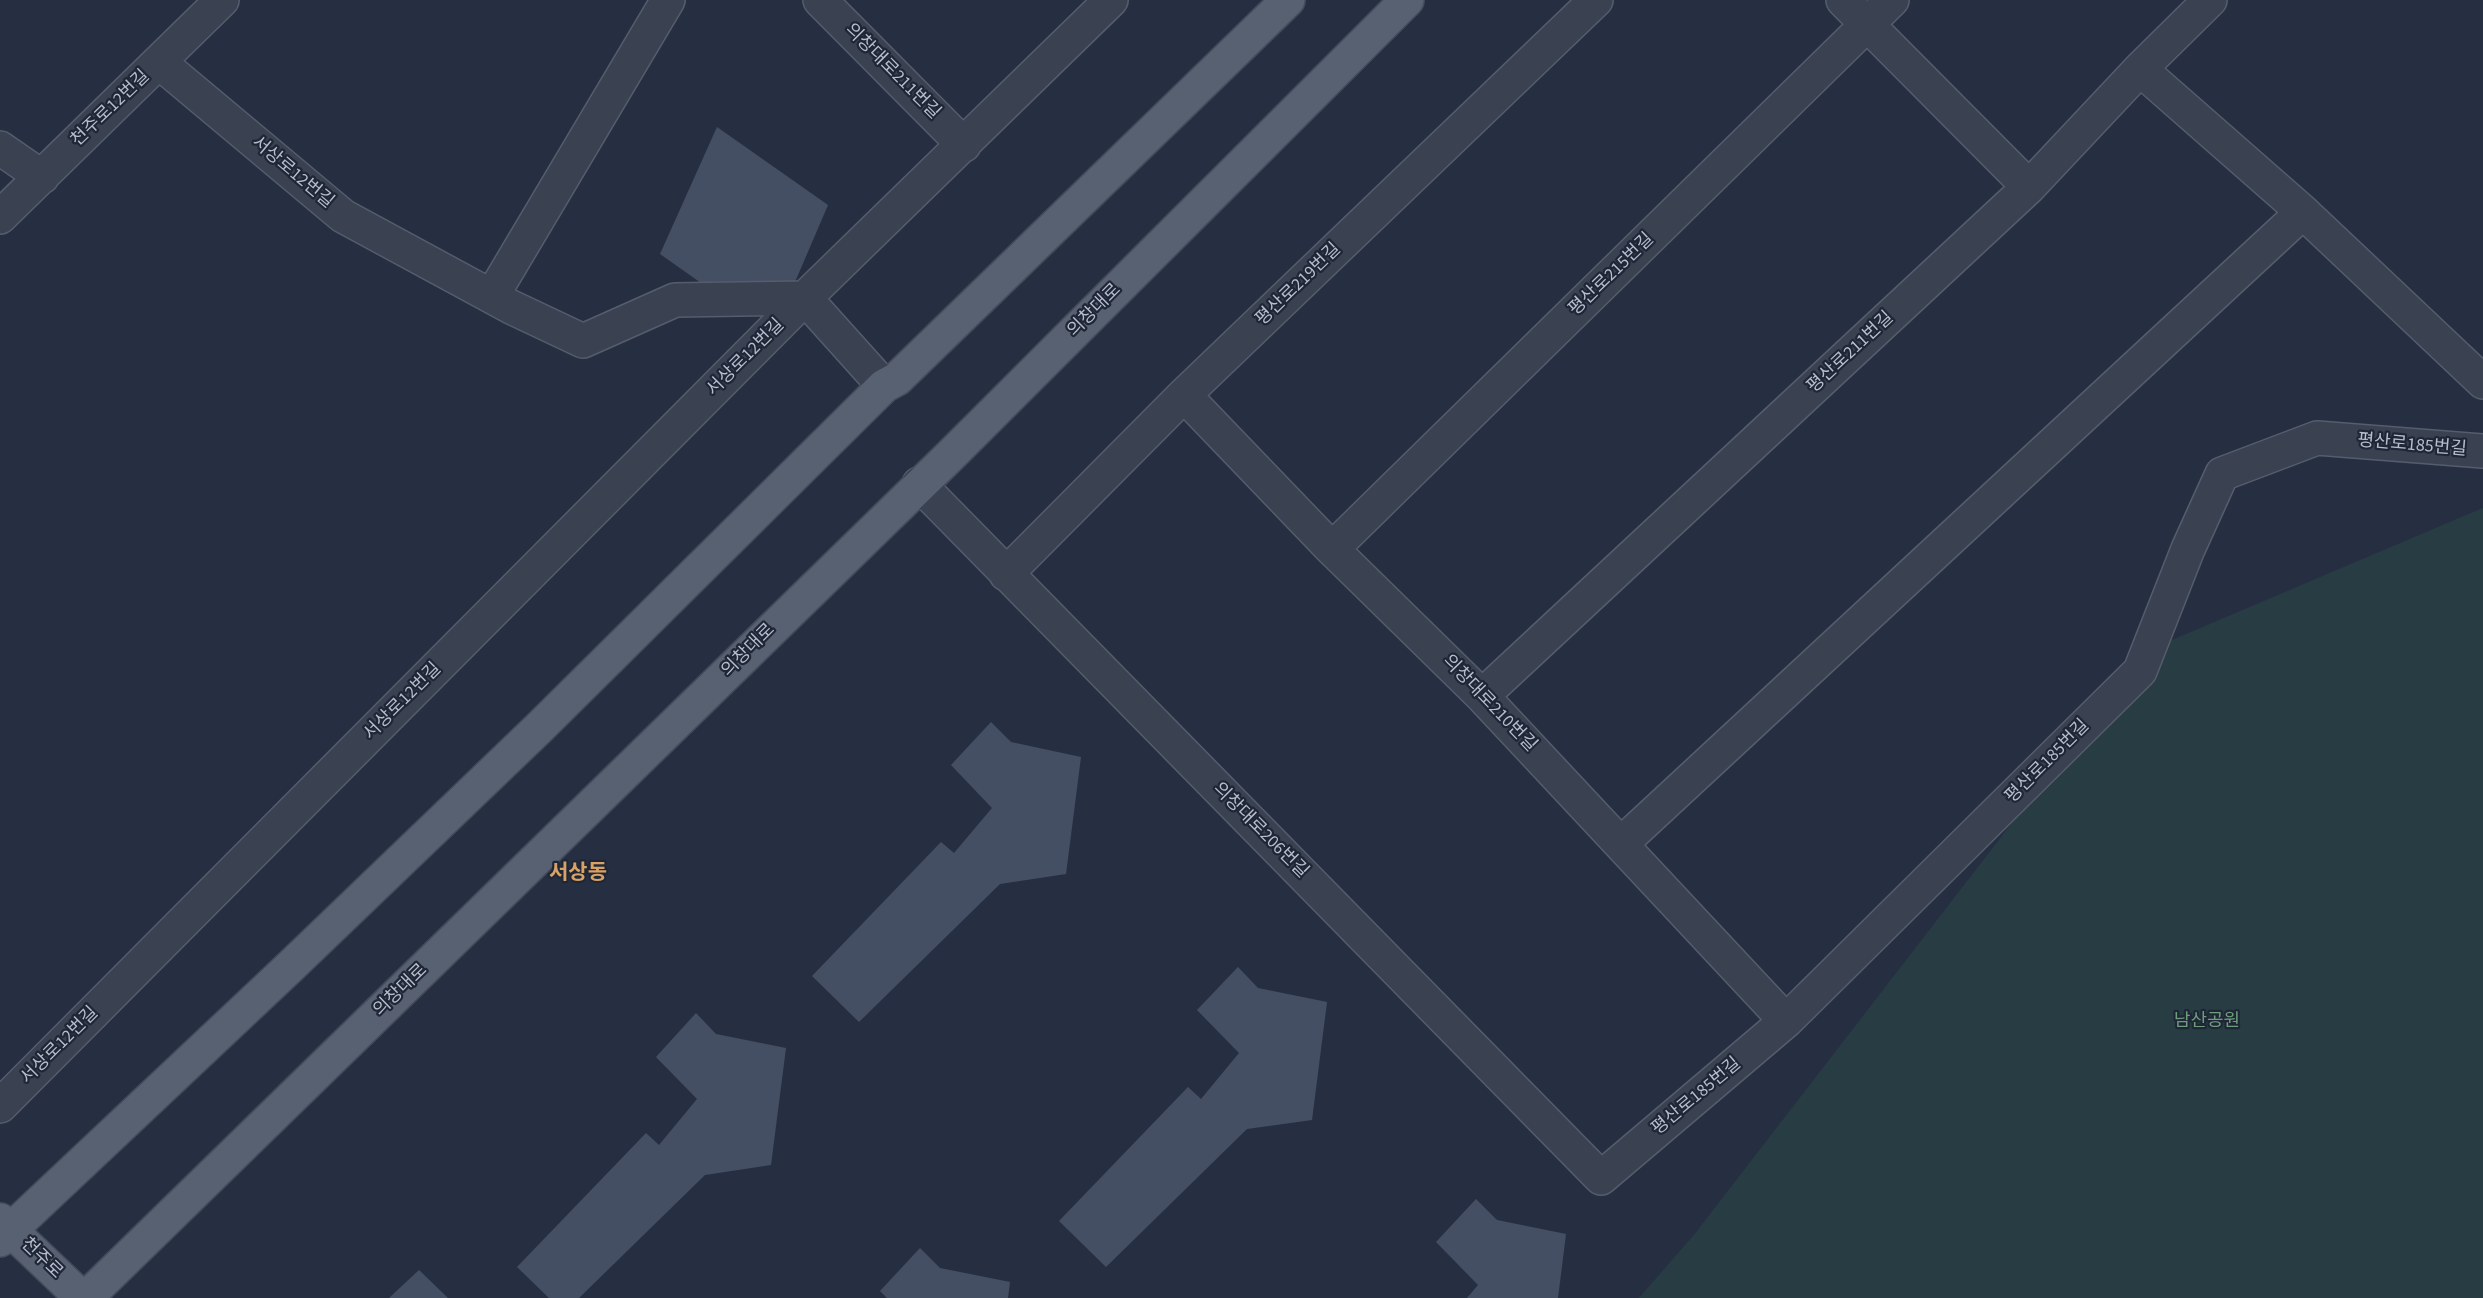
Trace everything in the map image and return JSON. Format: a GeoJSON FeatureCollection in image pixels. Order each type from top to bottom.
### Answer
{"type":"FeatureCollection","features":[{"type":"Feature","properties":{"kind":"main road"},"geometry":{"type":"LineString","coordinates":[[4,1230],[292,965],[541,726],[884,386],[897,379],[1288,0]]}},
{"type":"Feature","properties":{"kind":"main road","name":"의창대로"},"geometry":{"type":"LineString","coordinates":[[84,1298],[959,446],[1407,0]]}},
{"type":"Feature","properties":{"kind":"main road","name":"천주로"},"geometry":{"type":"LineString","coordinates":[[4,1230],[84,1298]]}},
{"type":"Feature","properties":{"kind":"street","name":"천주로12번길"},"geometry":{"type":"LineString","coordinates":[[0,217],[222,0]]}},
{"type":"Feature","properties":{"kind":"street"},"geometry":{"type":"LineString","coordinates":[[492,296],[668,0]]}},
{"type":"Feature","properties":{"kind":"street","name":"의창대로211번길"},"geometry":{"type":"LineString","coordinates":[[820,0],[964,145]]}},
{"type":"Feature","properties":{"kind":"street","name":"서상로12번길"},"geometry":{"type":"LineString","coordinates":[[0,1106],[805,297],[1111,0]]}},
{"type":"Feature","properties":{"kind":"street","name":"평산로219번길"},"geometry":{"type":"LineString","coordinates":[[1006,574],[1184,395],[1596,0]]}},
{"type":"Feature","properties":{"kind":"street"},"geometry":{"type":"LineString","coordinates":[[1843,0],[1866,26],[2029,187]]}},
{"type":"Feature","properties":{"kind":"street","name":"평산로215번길"},"geometry":{"type":"LineString","coordinates":[[1332,549],[1892,0]]}},
{"type":"Feature","properties":{"kind":"street","name":"평산로211번길"},"geometry":{"type":"LineString","coordinates":[[1482,696],[2029,187],[2140,69],[2210,0]]}},
{"type":"Feature","properties":{"kind":"street","name":"서상로12번길"},"geometry":{"type":"LineString","coordinates":[[159,62],[343,216],[492,296],[583,341],[675,300],[805,297]]}},
{"type":"Feature","properties":{"kind":"street"},"geometry":{"type":"LineString","coordinates":[[2140,69],[2302,212],[2483,382]]}},
{"type":"Feature","properties":{"kind":"street"},"geometry":{"type":"LineString","coordinates":[[0,148],[42,177]]}},
{"type":"Feature","properties":{"kind":"street"},"geometry":{"type":"LineString","coordinates":[[1622,843],[2302,212]]}},
{"type":"Feature","properties":{"kind":"street"},"geometry":{"type":"LineString","coordinates":[[805,297],[884,386]]}},
{"type":"Feature","properties":{"kind":"street","name":"의창대로210번길"},"geometry":{"type":"LineString","coordinates":[[1184,395],[1332,549],[1482,696],[1622,843],[1786,1021]]}},
{"type":"Feature","properties":{"kind":"street","name":"평산로185번길"},"geometry":{"type":"LineString","coordinates":[[1601,1178],[1786,1021],[2140,671],[2188,549],[2222,474],[2317,438],[2483,451]]}},
{"type":"Feature","properties":{"kind":"street","name":"의창대로206번길"},"geometry":{"type":"LineString","coordinates":[[919,484],[1601,1178]]}},
{"type":"Feature","properties":{"kind":"green space","name":"남산공원"},"geometry":{"type":"Polygon","coordinates":[[[2483,508],[2483,1298],[1639,1298],[1694,1235],[2144,652],[2483,508]]]}},
{"type":"Feature","properties":{"kind":"building"},"geometry":{"type":"Polygon","coordinates":[[[717,127],[828,205],[792,289],[711,290],[660,254],[717,127]]]}},
{"type":"Feature","properties":{"kind":"building"},"geometry":{"type":"Polygon","coordinates":[[[991,722],[1011,742],[1081,757],[1066,874],[1000,884],[859,1022],[812,976],[941,842],[954,853],[992,808],[951,765],[991,722]]]}},
{"type":"Feature","properties":{"kind":"building"},"geometry":{"type":"Polygon","coordinates":[[[1238,967],[1258,988],[1327,1002],[1312,1120],[1247,1129],[1106,1267],[1059,1221],[1188,1087],[1201,1099],[1239,1053],[1197,1010],[1238,967]]]}},
{"type":"Feature","properties":{"kind":"building"},"geometry":{"type":"Polygon","coordinates":[[[696,1013],[716,1034],[786,1048],[771,1165],[705,1175],[579,1298],[549,1298],[517,1267],[646,1133],[659,1145],[697,1099],[656,1057],[696,1013]]]}},
{"type":"Feature","properties":{"kind":"building"},"geometry":{"type":"Polygon","coordinates":[[[1476,1199],[1497,1220],[1566,1234],[1558,1298],[1467,1298],[1478,1285],[1436,1242],[1476,1199]]]}},
{"type":"Feature","properties":{"kind":"building"},"geometry":{"type":"Polygon","coordinates":[[[920,1248],[940,1268],[1010,1282],[1008,1298],[887,1298],[880,1291],[920,1248]]]}},
{"type":"Feature","properties":{"kind":"building"},"geometry":{"type":"Polygon","coordinates":[[[419,1270],[448,1298],[389,1298],[419,1270]]]}},
{"type":"Feature","properties":{"kind":"district","name":"서상동"},"geometry":{"type":"Point","coordinates":[578,874]}}]}
